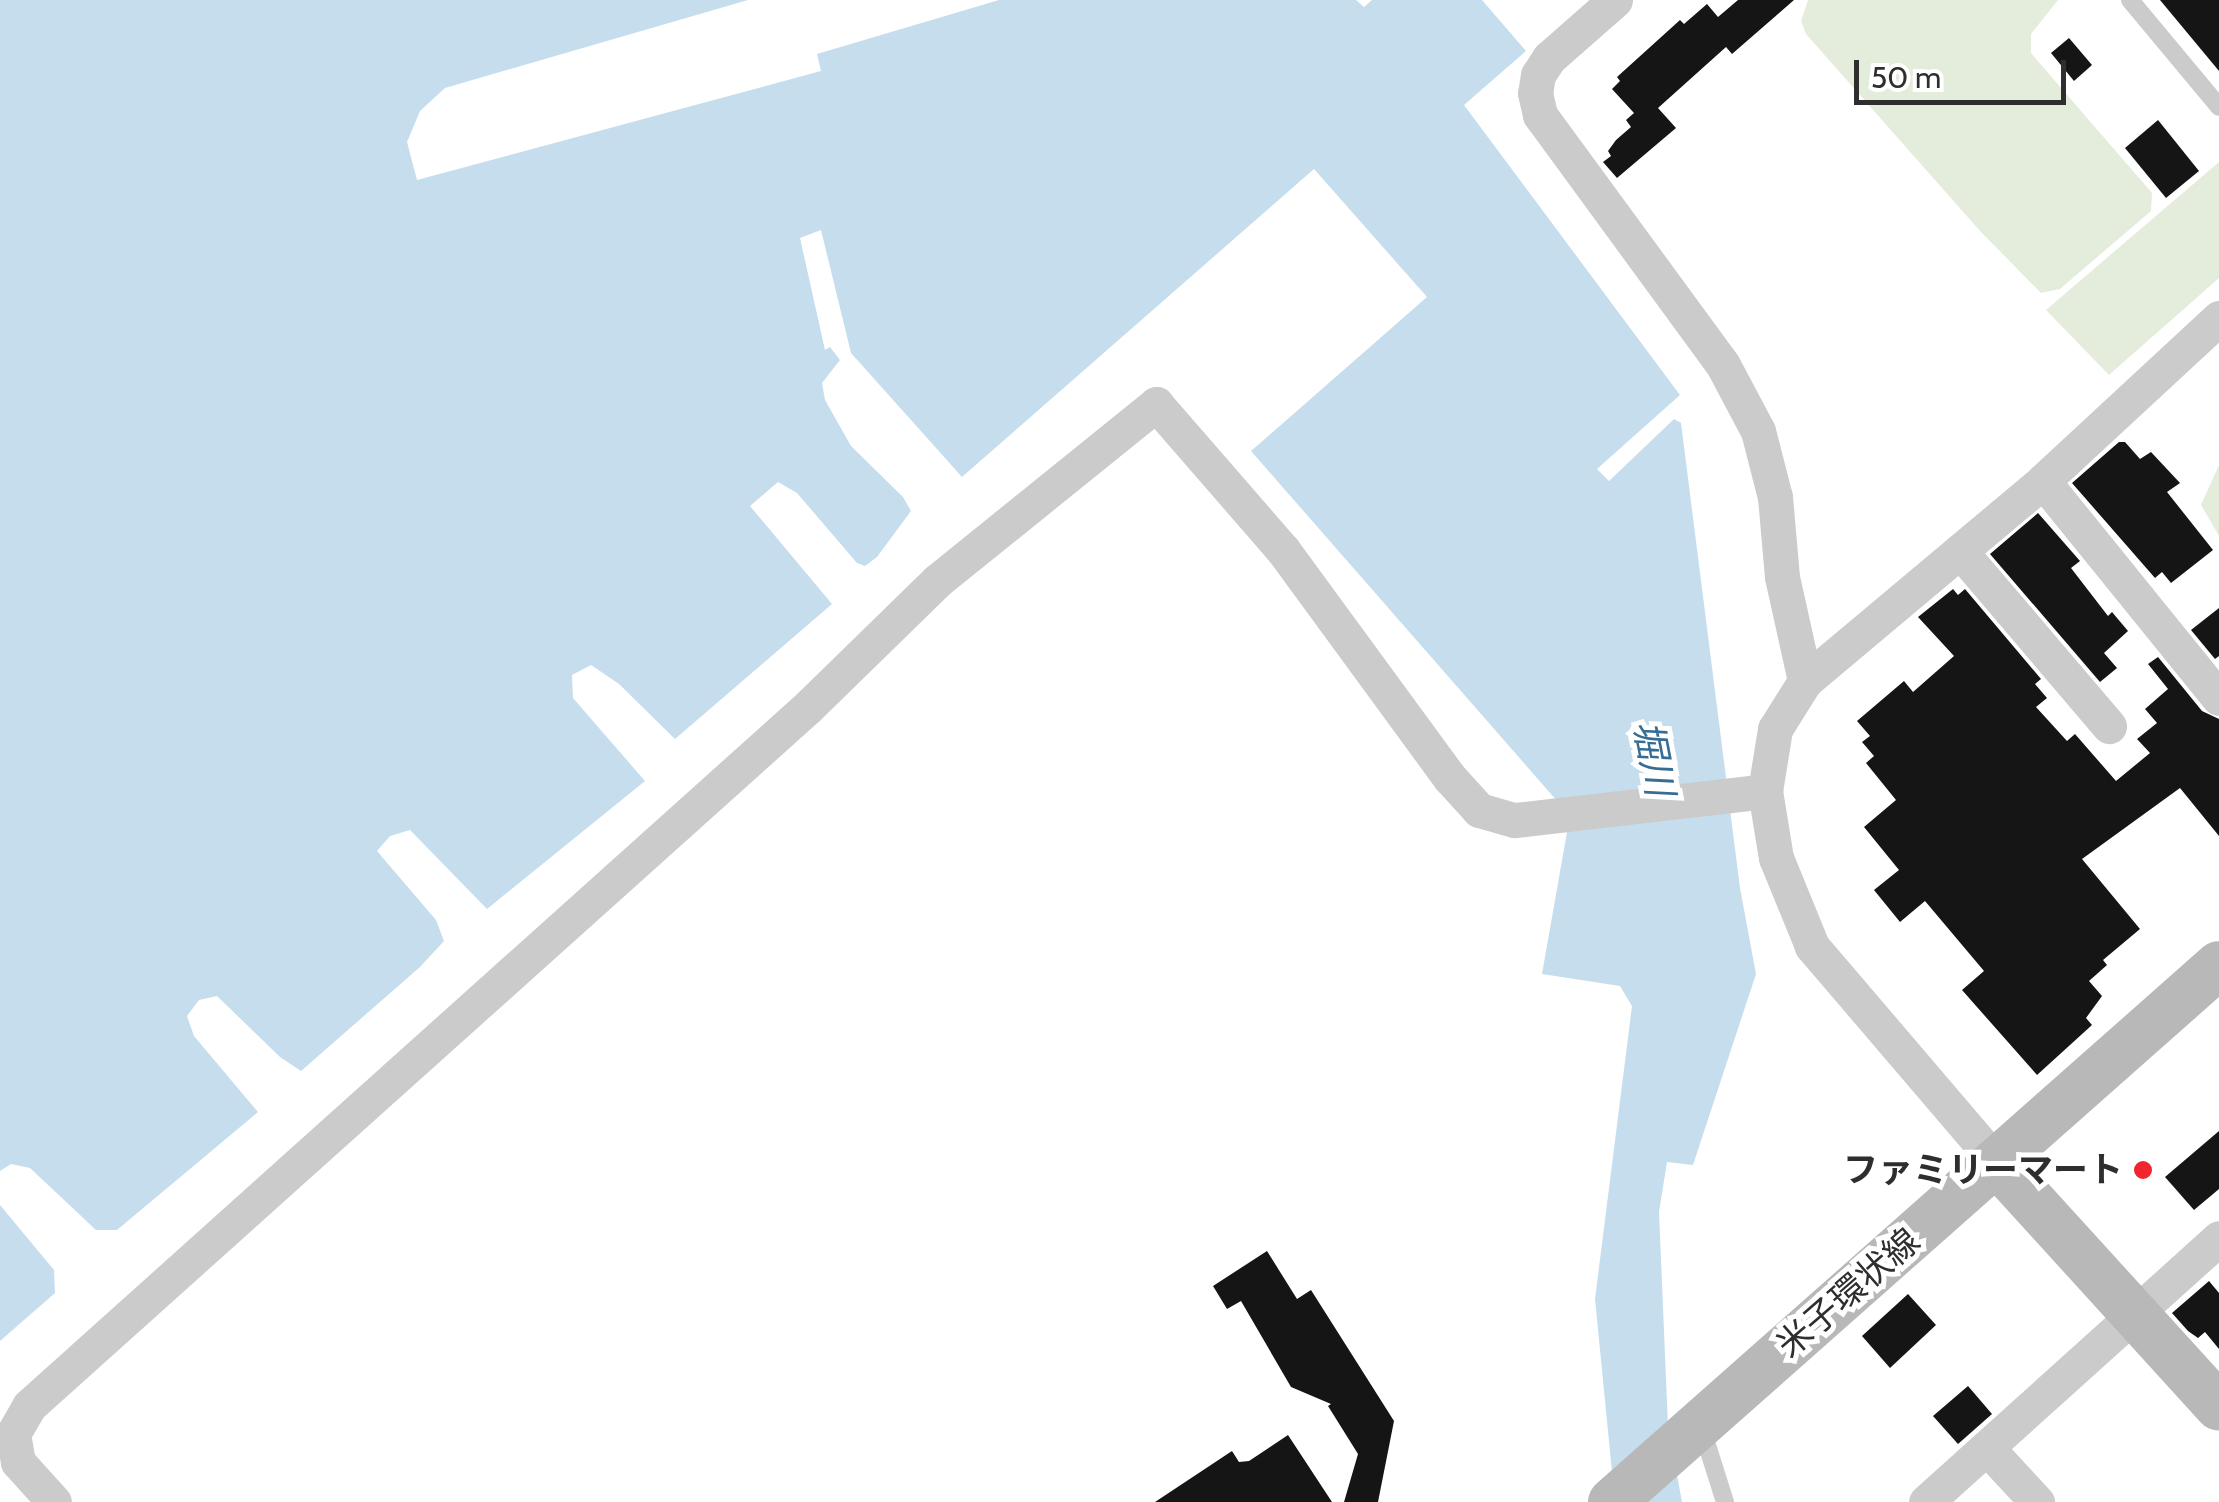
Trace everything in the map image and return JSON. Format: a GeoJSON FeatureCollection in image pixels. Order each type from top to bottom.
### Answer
{"type":"FeatureCollection","features":[{"type":"Feature","properties":{"kind":"main road","name":"米子環状線"},"geometry":{"type":"LineString","coordinates":[[1612,1502],[1998,1164],[2219,964]]}},
{"type":"Feature","properties":{"kind":"main road"},"geometry":{"type":"LineString","coordinates":[[1998,1164],[2219,1407]]}},
{"type":"Feature","properties":{"kind":"street"},"geometry":{"type":"LineString","coordinates":[[1615,0],[1550,58],[1538,75],[1534,93],[1540,116],[1724,365],[1758,431],[1774,497],[1782,577],[1805,680]]}},
{"type":"Feature","properties":{"kind":"street"},"geometry":{"type":"LineString","coordinates":[[1998,1164],[1812,946],[1751,792],[1775,729],[1805,680],[2043,481],[2219,318]]}},
{"type":"Feature","properties":{"kind":"street"},"geometry":{"type":"LineString","coordinates":[[54,1502],[18,1462],[13,1434],[29,1406],[794,720],[937,581],[1156,404],[1283,550],[1450,778],[1479,810],[1515,820],[1751,792]]}},
{"type":"Feature","properties":{"kind":"street"},"geometry":{"type":"LineString","coordinates":[[2043,481],[2219,698]]}},
{"type":"Feature","properties":{"kind":"street"},"geometry":{"type":"LineString","coordinates":[[1960,551],[2109,726]]}},
{"type":"Feature","properties":{"kind":"street"},"geometry":{"type":"LineString","coordinates":[[1926,1502],[2219,1238]]}},
{"type":"Feature","properties":{"kind":"street"},"geometry":{"type":"LineString","coordinates":[[1987,1448],[2037,1502]]}},
{"type":"Feature","properties":{"kind":"lane"},"geometry":{"type":"LineString","coordinates":[[2130,0],[2219,107]]}},
{"type":"Feature","properties":{"kind":"lane"},"geometry":{"type":"LineString","coordinates":[[1684,1435],[1715,1461],[1724,1502]]}},
{"type":"Feature","properties":{"kind":"green space"},"geometry":{"type":"Polygon","coordinates":[[[1808,0],[2058,0],[2031,34],[2031,53],[2152,193],[2151,211],[2060,289],[2041,293],[1980,231],[1806,34],[1801,21],[1808,0]]]}},
{"type":"Feature","properties":{"kind":"green space"},"geometry":{"type":"Polygon","coordinates":[[[2219,162],[2219,278],[2109,375],[2046,310],[2219,162]]]}},
{"type":"Feature","properties":{"kind":"green space"},"geometry":{"type":"Polygon","coordinates":[[[2219,465],[2219,536],[2201,505],[2219,465]]]}},
{"type":"Feature","properties":{"kind":"water","name":"堀川"},"geometry":{"type":"Polygon","coordinates":[[[0,0],[748,0],[445,88],[420,111],[407,142],[417,180],[821,71],[817,54],[999,0],[1356,0],[1364,7],[1372,0],[1482,0],[1526,51],[1464,105],[1680,395],[1597,469],[1609,481],[1674,419],[1681,423],[1740,888],[1756,974],[1693,1165],[1667,1162],[1659,1212],[1668,1426],[1682,1502],[1619,1502],[1612,1472],[1595,1299],[1632,1006],[1620,986],[1542,974],[1567,832],[1558,802],[1251,451],[1427,297],[1314,169],[962,477],[851,353],[821,230],[800,238],[825,350],[830,347],[840,360],[822,383],[825,400],[851,446],[903,497],[911,511],[877,557],[865,566],[857,563],[797,493],[778,482],[750,506],[832,604],[675,739],[619,684],[591,665],[572,675],[573,698],[645,781],[487,909],[410,830],[390,836],[377,851],[436,920],[444,941],[420,967],[301,1071],[280,1057],[217,996],[199,1000],[187,1016],[194,1036],[258,1112],[117,1230],[96,1230],[30,1168],[11,1164],[0,1171],[0,0]]]}},
{"type":"Feature","properties":{"kind":"water"},"geometry":{"type":"Polygon","coordinates":[[[0,1205],[54,1270],[55,1293],[0,1341],[0,1205]]]}},
{"type":"Feature","properties":{"kind":"building"},"geometry":{"type":"Polygon","coordinates":[[[1738,0],[1794,0],[1732,54],[1726,47],[1658,108],[1676,128],[1617,178],[1603,162],[1611,156],[1608,151],[1616,140],[1631,127],[1626,120],[1634,113],[1612,89],[1620,81],[1617,77],[1680,20],[1684,24],[1707,4],[1718,17],[1738,0]]]}},
{"type":"Feature","properties":{"kind":"building"},"geometry":{"type":"Polygon","coordinates":[[[2160,0],[2219,0],[2219,71],[2160,0]]]}},
{"type":"Feature","properties":{"kind":"building"},"geometry":{"type":"Polygon","coordinates":[[[2069,38],[2092,65],[2074,81],[2051,53],[2069,38]]]}},
{"type":"Feature","properties":{"kind":"building"},"geometry":{"type":"Polygon","coordinates":[[[2158,120],[2199,171],[2166,198],[2125,148],[2158,120]]]}},
{"type":"Feature","properties":{"kind":"building"},"geometry":{"type":"Polygon","coordinates":[[[2119,442],[2125,442],[2140,459],[2151,452],[2180,483],[2167,492],[2213,550],[2171,583],[2162,572],[2155,578],[2072,483],[2119,442]]]}},
{"type":"Feature","properties":{"kind":"building"},"geometry":{"type":"Polygon","coordinates":[[[2038,513],[2080,561],[2071,568],[2108,616],[2112,612],[2128,631],[2104,653],[2117,668],[2100,682],[1990,554],[2038,513]]]}},
{"type":"Feature","properties":{"kind":"building"},"geometry":{"type":"Polygon","coordinates":[[[1953,589],[1958,595],[1965,589],[2041,679],[2035,684],[2047,698],[2036,707],[2067,741],[2075,734],[2116,781],[2150,753],[2137,739],[2157,723],[2145,709],[2168,689],[2148,664],[2158,657],[2202,711],[2219,719],[2219,836],[2180,788],[2082,859],[2140,929],[2103,960],[2107,965],[2089,981],[2102,996],[2086,1018],[2092,1025],[2037,1075],[1962,990],[1984,971],[1925,901],[1900,922],[1874,890],[1899,870],[1864,827],[1896,800],[1866,763],[1874,756],[1862,742],[1870,736],[1857,721],[1904,681],[1913,692],[1954,656],[1918,617],[1953,589]]]}},
{"type":"Feature","properties":{"kind":"building"},"geometry":{"type":"Polygon","coordinates":[[[2219,608],[2219,656],[2215,659],[2191,630],[2219,608]]]}},
{"type":"Feature","properties":{"kind":"building"},"geometry":{"type":"Polygon","coordinates":[[[2219,1131],[2219,1189],[2194,1210],[2165,1177],[2219,1131]]]}},
{"type":"Feature","properties":{"kind":"building"},"geometry":{"type":"Polygon","coordinates":[[[1267,1251],[1297,1299],[1311,1290],[1394,1421],[1378,1502],[1344,1502],[1358,1454],[1328,1406],[1331,1404],[1291,1387],[1241,1301],[1227,1309],[1213,1286],[1267,1251]]]}},
{"type":"Feature","properties":{"kind":"building"},"geometry":{"type":"Polygon","coordinates":[[[2209,1281],[2219,1293],[2219,1349],[2205,1332],[2198,1338],[2172,1313],[2209,1281]]]}},
{"type":"Feature","properties":{"kind":"building"},"geometry":{"type":"Polygon","coordinates":[[[1908,1294],[1936,1325],[1890,1368],[1862,1336],[1908,1294]]]}},
{"type":"Feature","properties":{"kind":"building"},"geometry":{"type":"Polygon","coordinates":[[[1968,1386],[1992,1414],[1958,1444],[1933,1416],[1968,1386]]]}},
{"type":"Feature","properties":{"kind":"building"},"geometry":{"type":"Polygon","coordinates":[[[1288,1435],[1332,1502],[1155,1502],[1232,1451],[1239,1462],[1249,1461],[1288,1435]]]}},
{"type":"Feature","properties":{"kind":"place","name":"ファミリーマート"},"geometry":{"type":"Point","coordinates":[2143,1170]}}]}
